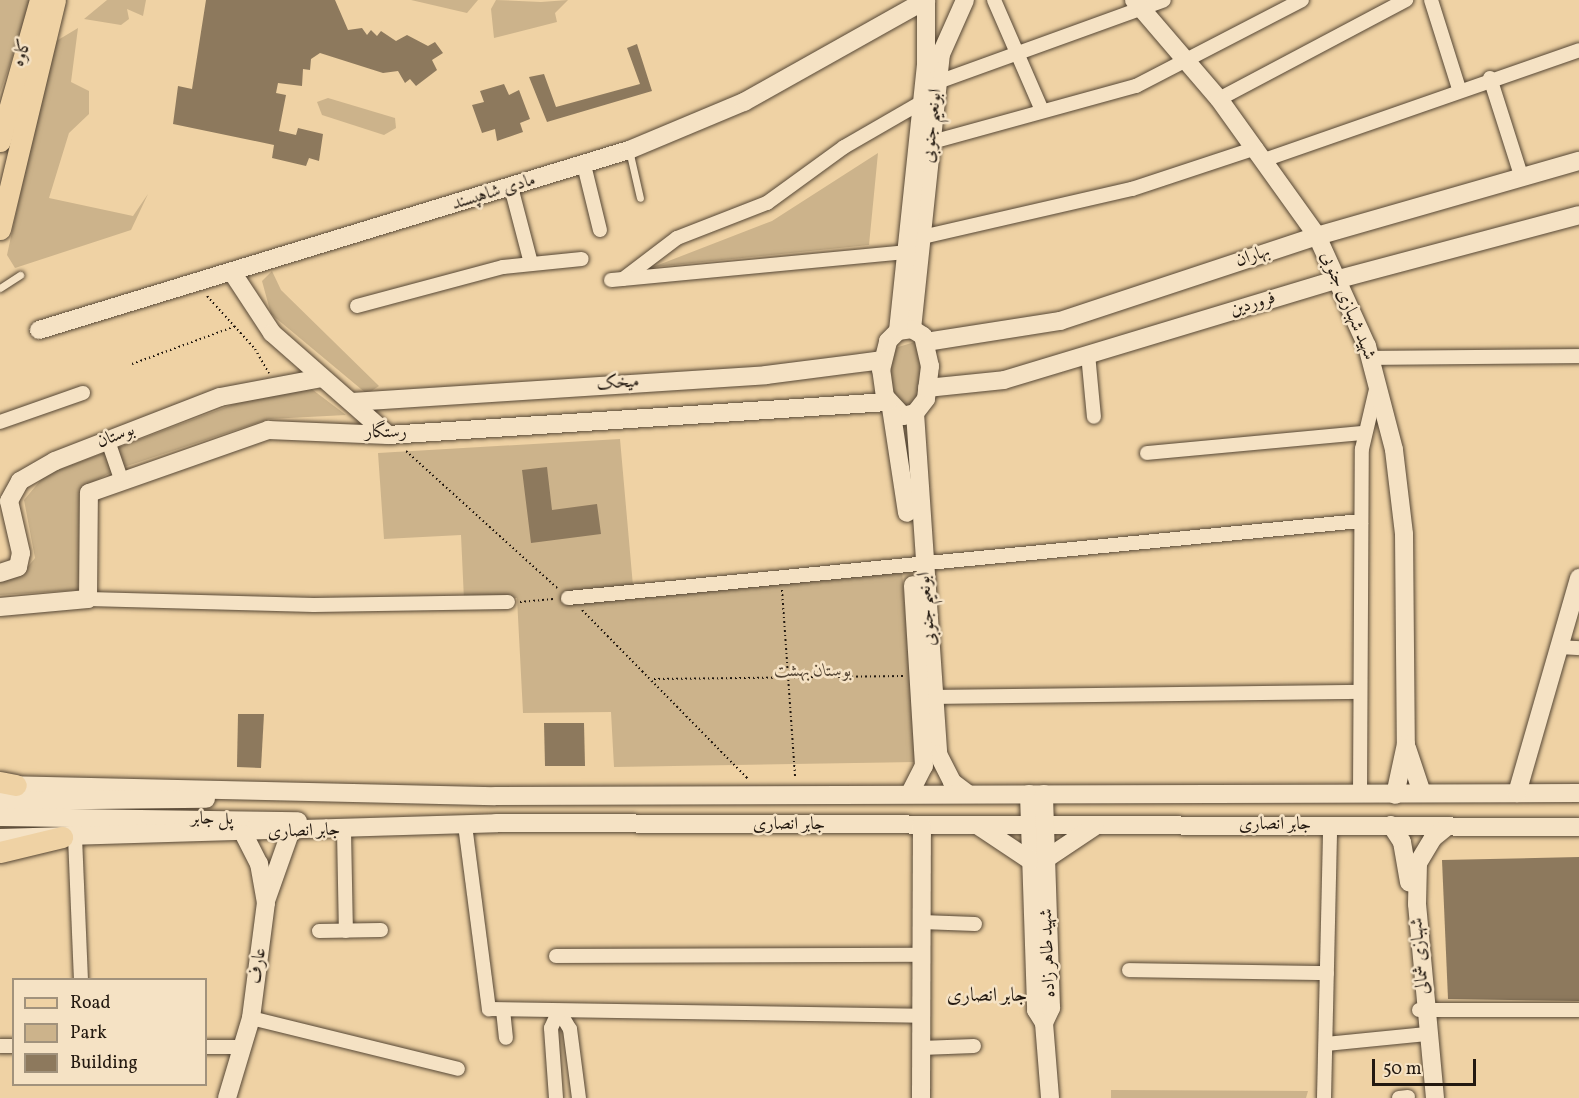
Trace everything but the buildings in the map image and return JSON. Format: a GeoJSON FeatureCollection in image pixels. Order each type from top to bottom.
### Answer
{"type":"FeatureCollection","features":[{"type":"Feature","properties":{"kind":"main road","name":"کاوه"},"geometry":{"type":"LineString","coordinates":[[0,141],[40,0]]}},
{"type":"Feature","properties":{"kind":"main road"},"geometry":{"type":"LineString","coordinates":[[0,229],[55,0]]}},
{"type":"Feature","properties":{"kind":"main road","name":"ابونعیم جنوبی"},"geometry":{"type":"LineString","coordinates":[[905,330],[907,252],[922,102],[926,0]]}},
{"type":"Feature","properties":{"kind":"main road","name":"مادی شاهپسند"},"geometry":{"type":"LineString","coordinates":[[39,330],[196,284],[628,150],[744,102],[926,0]]}},
{"type":"Feature","properties":{"kind":"main road","name":"ابونعیم جنوبی"},"geometry":{"type":"LineString","coordinates":[[905,330],[922,237],[941,54],[965,0]]}},
{"type":"Feature","properties":{"kind":"main road","name":"شهید شهبازی جنوبی"},"geometry":{"type":"LineString","coordinates":[[1138,5],[1219,99],[1317,236],[1339,279],[1370,358],[1394,450],[1404,534],[1406,744],[1395,795]]}},
{"type":"Feature","properties":{"kind":"main road","name":"بهاران"},"geometry":{"type":"LineString","coordinates":[[926,342],[1060,321],[1317,236],[1579,161]]}},
{"type":"Feature","properties":{"kind":"main road","name":"فروردین"},"geometry":{"type":"LineString","coordinates":[[927,388],[1004,380],[1339,279],[1579,215]]}},
{"type":"Feature","properties":{"kind":"main road"},"geometry":{"type":"LineString","coordinates":[[232,272],[254,313],[322,378],[388,435]]}},
{"type":"Feature","properties":{"kind":"main road"},"geometry":{"type":"LineString","coordinates":[[883,360],[888,341],[905,330],[926,342],[927,388],[915,413]]}},
{"type":"Feature","properties":{"kind":"main road","name":"ابونعیم جنوبی"},"geometry":{"type":"LineString","coordinates":[[883,360],[917,560],[936,697],[939,765],[968,794]]}},
{"type":"Feature","properties":{"kind":"main road","name":"میخک"},"geometry":{"type":"LineString","coordinates":[[352,402],[766,375],[883,360]]}},
{"type":"Feature","properties":{"kind":"main road","name":"بوستان"},"geometry":{"type":"LineString","coordinates":[[0,573],[18,567],[21,553],[9,501],[20,481],[108,441],[220,397],[272,384],[322,378]]}},
{"type":"Feature","properties":{"kind":"main road","name":"رستگار"},"geometry":{"type":"LineString","coordinates":[[88,599],[89,493],[121,478],[268,430],[388,435],[890,405],[903,416],[915,413]]}},
{"type":"Feature","properties":{"kind":"main road","name":"ابونعیم جنوبی"},"geometry":{"type":"LineString","coordinates":[[910,794],[924,766],[915,413]]}},
{"type":"Feature","properties":{"kind":"main road"},"geometry":{"type":"LineString","coordinates":[[1517,793],[1577,588]]}},
{"type":"Feature","properties":{"kind":"main road"},"geometry":{"type":"LineString","coordinates":[[0,607],[88,599]]}},
{"type":"Feature","properties":{"kind":"main road","name":"شهید شهبازی جنوبی"},"geometry":{"type":"LineString","coordinates":[[1406,744],[1422,793]]}},
{"type":"Feature","properties":{"kind":"main road","name":"جابر انصاری"},"geometry":{"type":"LineString","coordinates":[[5,784],[495,796],[1579,793]]}},
{"type":"Feature","properties":{"kind":"main road","name":"شهید طاهر زاده"},"geometry":{"type":"LineString","coordinates":[[1037,794],[1036,1010],[1044,1023],[1050,1098]]}},
{"type":"Feature","properties":{"kind":"main road","name":"پل جابر"},"geometry":{"type":"LineString","coordinates":[[0,801],[495,796]]}},
{"type":"Feature","properties":{"kind":"main road","name":"پل جابر"},"geometry":{"type":"LineString","coordinates":[[0,817],[496,824]]}},
{"type":"Feature","properties":{"kind":"main road","name":"جابر انصاری"},"geometry":{"type":"LineString","coordinates":[[0,838],[290,833],[496,824],[1579,827]]}},
{"type":"Feature","properties":{"kind":"main road"},"geometry":{"type":"LineString","coordinates":[[921,1098],[922,825]]}},
{"type":"Feature","properties":{"kind":"main road","name":"شهبازی شمالی"},"geometry":{"type":"LineString","coordinates":[[1391,825],[1408,863],[1424,1034],[1426,1098]]}},
{"type":"Feature","properties":{"kind":"main road"},"geometry":{"type":"LineString","coordinates":[[979,826],[1038,860],[1094,826]]}},
{"type":"Feature","properties":{"kind":"main road","name":"شهبازی شمالی"},"geometry":{"type":"LineString","coordinates":[[1422,1010],[1418,863],[1433,838],[1448,826]]}},
{"type":"Feature","properties":{"kind":"main road"},"geometry":{"type":"LineString","coordinates":[[266,903],[290,833]]}},
{"type":"Feature","properties":{"kind":"main road","name":"عارف"},"geometry":{"type":"LineString","coordinates":[[227,1098],[251,1018],[266,903],[259,864],[244,834]]}},
{"type":"Feature","properties":{"kind":"main road"},"geometry":{"type":"LineString","coordinates":[[0,852],[68,837]]}},
{"type":"Feature","properties":{"kind":"main road","name":"شهبازی شمالی"},"geometry":{"type":"LineString","coordinates":[[1424,1034],[1435,1098]]}},
{"type":"Feature","properties":{"kind":"street"},"geometry":{"type":"LineString","coordinates":[[994,0],[1041,108]]}},
{"type":"Feature","properties":{"kind":"street"},"geometry":{"type":"LineString","coordinates":[[938,82],[1019,54],[1138,5],[1164,0]]}},
{"type":"Feature","properties":{"kind":"street"},"geometry":{"type":"LineString","coordinates":[[1219,99],[1406,0]]}},
{"type":"Feature","properties":{"kind":"street"},"geometry":{"type":"LineString","coordinates":[[1431,0],[1459,89]]}},
{"type":"Feature","properties":{"kind":"street"},"geometry":{"type":"LineString","coordinates":[[932,142],[1041,108],[1136,86],[1183,57],[1297,1]]}},
{"type":"Feature","properties":{"kind":"street"},"geometry":{"type":"LineString","coordinates":[[922,237],[1132,189],[1260,154],[1579,50]]}},
{"type":"Feature","properties":{"kind":"street"},"geometry":{"type":"LineString","coordinates":[[1490,78],[1522,178]]}},
{"type":"Feature","properties":{"kind":"street"},"geometry":{"type":"LineString","coordinates":[[907,252],[617,279],[677,237],[767,203],[844,147],[922,102]]}},
{"type":"Feature","properties":{"kind":"street"},"geometry":{"type":"LineString","coordinates":[[584,165],[600,230]]}},
{"type":"Feature","properties":{"kind":"street"},"geometry":{"type":"LineString","coordinates":[[511,187],[531,263]]}},
{"type":"Feature","properties":{"kind":"street"},"geometry":{"type":"LineString","coordinates":[[357,306],[531,263],[582,259]]}},
{"type":"Feature","properties":{"kind":"street"},"geometry":{"type":"LineString","coordinates":[[1088,354],[1094,417]]}},
{"type":"Feature","properties":{"kind":"street"},"geometry":{"type":"LineString","coordinates":[[1370,358],[1579,356]]}},
{"type":"Feature","properties":{"kind":"street"},"geometry":{"type":"LineString","coordinates":[[1360,794],[1363,433],[1377,385]]}},
{"type":"Feature","properties":{"kind":"street"},"geometry":{"type":"LineString","coordinates":[[0,422],[83,393]]}},
{"type":"Feature","properties":{"kind":"street"},"geometry":{"type":"LineString","coordinates":[[1147,453],[1363,433]]}},
{"type":"Feature","properties":{"kind":"street"},"geometry":{"type":"LineString","coordinates":[[108,441],[121,478]]}},
{"type":"Feature","properties":{"kind":"street"},"geometry":{"type":"LineString","coordinates":[[568,598],[917,560],[1361,521]]}},
{"type":"Feature","properties":{"kind":"street"},"geometry":{"type":"LineString","coordinates":[[88,599],[314,605],[508,602]]}},
{"type":"Feature","properties":{"kind":"street"},"geometry":{"type":"LineString","coordinates":[[1558,647],[1579,648]]}},
{"type":"Feature","properties":{"kind":"street"},"geometry":{"type":"LineString","coordinates":[[936,697],[1360,692]]}},
{"type":"Feature","properties":{"kind":"street"},"geometry":{"type":"LineString","coordinates":[[465,825],[489,1009],[921,1016]]}},
{"type":"Feature","properties":{"kind":"street"},"geometry":{"type":"LineString","coordinates":[[1324,1098],[1330,825]]}},
{"type":"Feature","properties":{"kind":"street"},"geometry":{"type":"LineString","coordinates":[[344,831],[346,931]]}},
{"type":"Feature","properties":{"kind":"street"},"geometry":{"type":"LineString","coordinates":[[68,837],[81,978]]}},
{"type":"Feature","properties":{"kind":"street"},"geometry":{"type":"LineString","coordinates":[[921,922],[975,924]]}},
{"type":"Feature","properties":{"kind":"street"},"geometry":{"type":"LineString","coordinates":[[319,931],[381,930]]}},
{"type":"Feature","properties":{"kind":"street"},"geometry":{"type":"LineString","coordinates":[[556,956],[922,955]]}},
{"type":"Feature","properties":{"kind":"street"},"geometry":{"type":"LineString","coordinates":[[1129,970],[1327,973]]}},
{"type":"Feature","properties":{"kind":"street"},"geometry":{"type":"LineString","coordinates":[[503,1010],[506,1038]]}},
{"type":"Feature","properties":{"kind":"street"},"geometry":{"type":"LineString","coordinates":[[1422,1010],[1579,1010]]}},
{"type":"Feature","properties":{"kind":"street"},"geometry":{"type":"LineString","coordinates":[[559,1011],[570,1029],[579,1098]]}},
{"type":"Feature","properties":{"kind":"street"},"geometry":{"type":"LineString","coordinates":[[556,1098],[551,1028],[559,1011]]}},
{"type":"Feature","properties":{"kind":"street"},"geometry":{"type":"LineString","coordinates":[[251,1018],[458,1069]]}},
{"type":"Feature","properties":{"kind":"street"},"geometry":{"type":"LineString","coordinates":[[1326,1044],[1424,1034]]}},
{"type":"Feature","properties":{"kind":"street"},"geometry":{"type":"LineString","coordinates":[[921,1048],[974,1046]]}},
{"type":"Feature","properties":{"kind":"street"},"geometry":{"type":"LineString","coordinates":[[207,1047],[242,1047]]}},
{"type":"Feature","properties":{"kind":"street"},"geometry":{"type":"LineString","coordinates":[[554,1065],[574,1062]]}},
{"type":"Feature","properties":{"kind":"lane"},"geometry":{"type":"LineString","coordinates":[[628,150],[640,198]]}},
{"type":"Feature","properties":{"kind":"lane"},"geometry":{"type":"LineString","coordinates":[[0,288],[20,275]]}},
{"type":"Feature","properties":{"kind":"path"},"geometry":{"type":"LineString","coordinates":[[196,284],[236,326],[266,364],[272,384]]}},
{"type":"Feature","properties":{"kind":"path"},"geometry":{"type":"LineString","coordinates":[[132,364],[236,326]]}},
{"type":"Feature","properties":{"kind":"path"},"geometry":{"type":"LineString","coordinates":[[781,583],[795,764]]}},
{"type":"Feature","properties":{"kind":"path"},"geometry":{"type":"LineString","coordinates":[[508,602],[568,598]]}},
{"type":"Feature","properties":{"kind":"path"},"geometry":{"type":"LineString","coordinates":[[654,679],[910,676]]}},
{"type":"Feature","properties":{"kind":"green space"},"geometry":{"type":"Polygon","coordinates":[[[0,0],[32,0],[0,93],[0,0]]]}},
{"type":"Feature","properties":{"kind":"green space"},"geometry":{"type":"Polygon","coordinates":[[[107,0],[146,0],[143,16],[127,9],[129,19],[121,25],[84,19],[107,0]]]}},
{"type":"Feature","properties":{"kind":"green space"},"geometry":{"type":"Polygon","coordinates":[[[411,0],[478,0],[467,13],[411,0]]]}},
{"type":"Feature","properties":{"kind":"green space"},"geometry":{"type":"Polygon","coordinates":[[[496,0],[541,2],[568,0],[555,13],[557,22],[494,38],[491,9],[496,0]]]}},
{"type":"Feature","properties":{"kind":"green space"},"geometry":{"type":"Polygon","coordinates":[[[78,28],[71,82],[89,91],[89,114],[69,133],[49,198],[133,216],[148,194],[131,230],[15,268],[7,255],[53,43],[78,28]]]}},
{"type":"Feature","properties":{"kind":"green space"},"geometry":{"type":"Polygon","coordinates":[[[328,98],[395,118],[396,128],[384,135],[322,115],[317,102],[328,98]]]}},
{"type":"Feature","properties":{"kind":"green space"},"geometry":{"type":"Polygon","coordinates":[[[878,153],[869,245],[653,267],[772,221],[878,153]]]}},
{"type":"Feature","properties":{"kind":"green space"},"geometry":{"type":"Polygon","coordinates":[[[272,271],[281,290],[379,386],[367,394],[271,314],[262,281],[272,271]]]}},
{"type":"Feature","properties":{"kind":"green space"},"geometry":{"type":"Polygon","coordinates":[[[918,341],[924,347],[923,394],[911,406],[901,406],[890,389],[890,365],[895,348],[918,341]]]}},
{"type":"Feature","properties":{"kind":"green space"},"geometry":{"type":"Polygon","coordinates":[[[309,387],[346,415],[269,419],[115,470],[84,487],[78,590],[0,595],[0,580],[22,574],[35,558],[24,500],[45,475],[234,404],[309,387]]]}},
{"type":"Feature","properties":{"kind":"green space","name":"بوستان بهشت"},"geometry":{"type":"Polygon","coordinates":[[[620,439],[633,586],[902,570],[916,762],[614,767],[611,712],[523,713],[517,598],[464,600],[461,535],[384,539],[378,453],[620,439]]]}},
{"type":"Feature","properties":{"kind":"green space"},"geometry":{"type":"Polygon","coordinates":[[[1111,1090],[1308,1091],[1306,1098],[1111,1098],[1111,1090]]]}},
{"type":"Feature","properties":{"kind":"district","name":"جابر انصاری"},"geometry":{"type":"Point","coordinates":[987,996]}}]}
